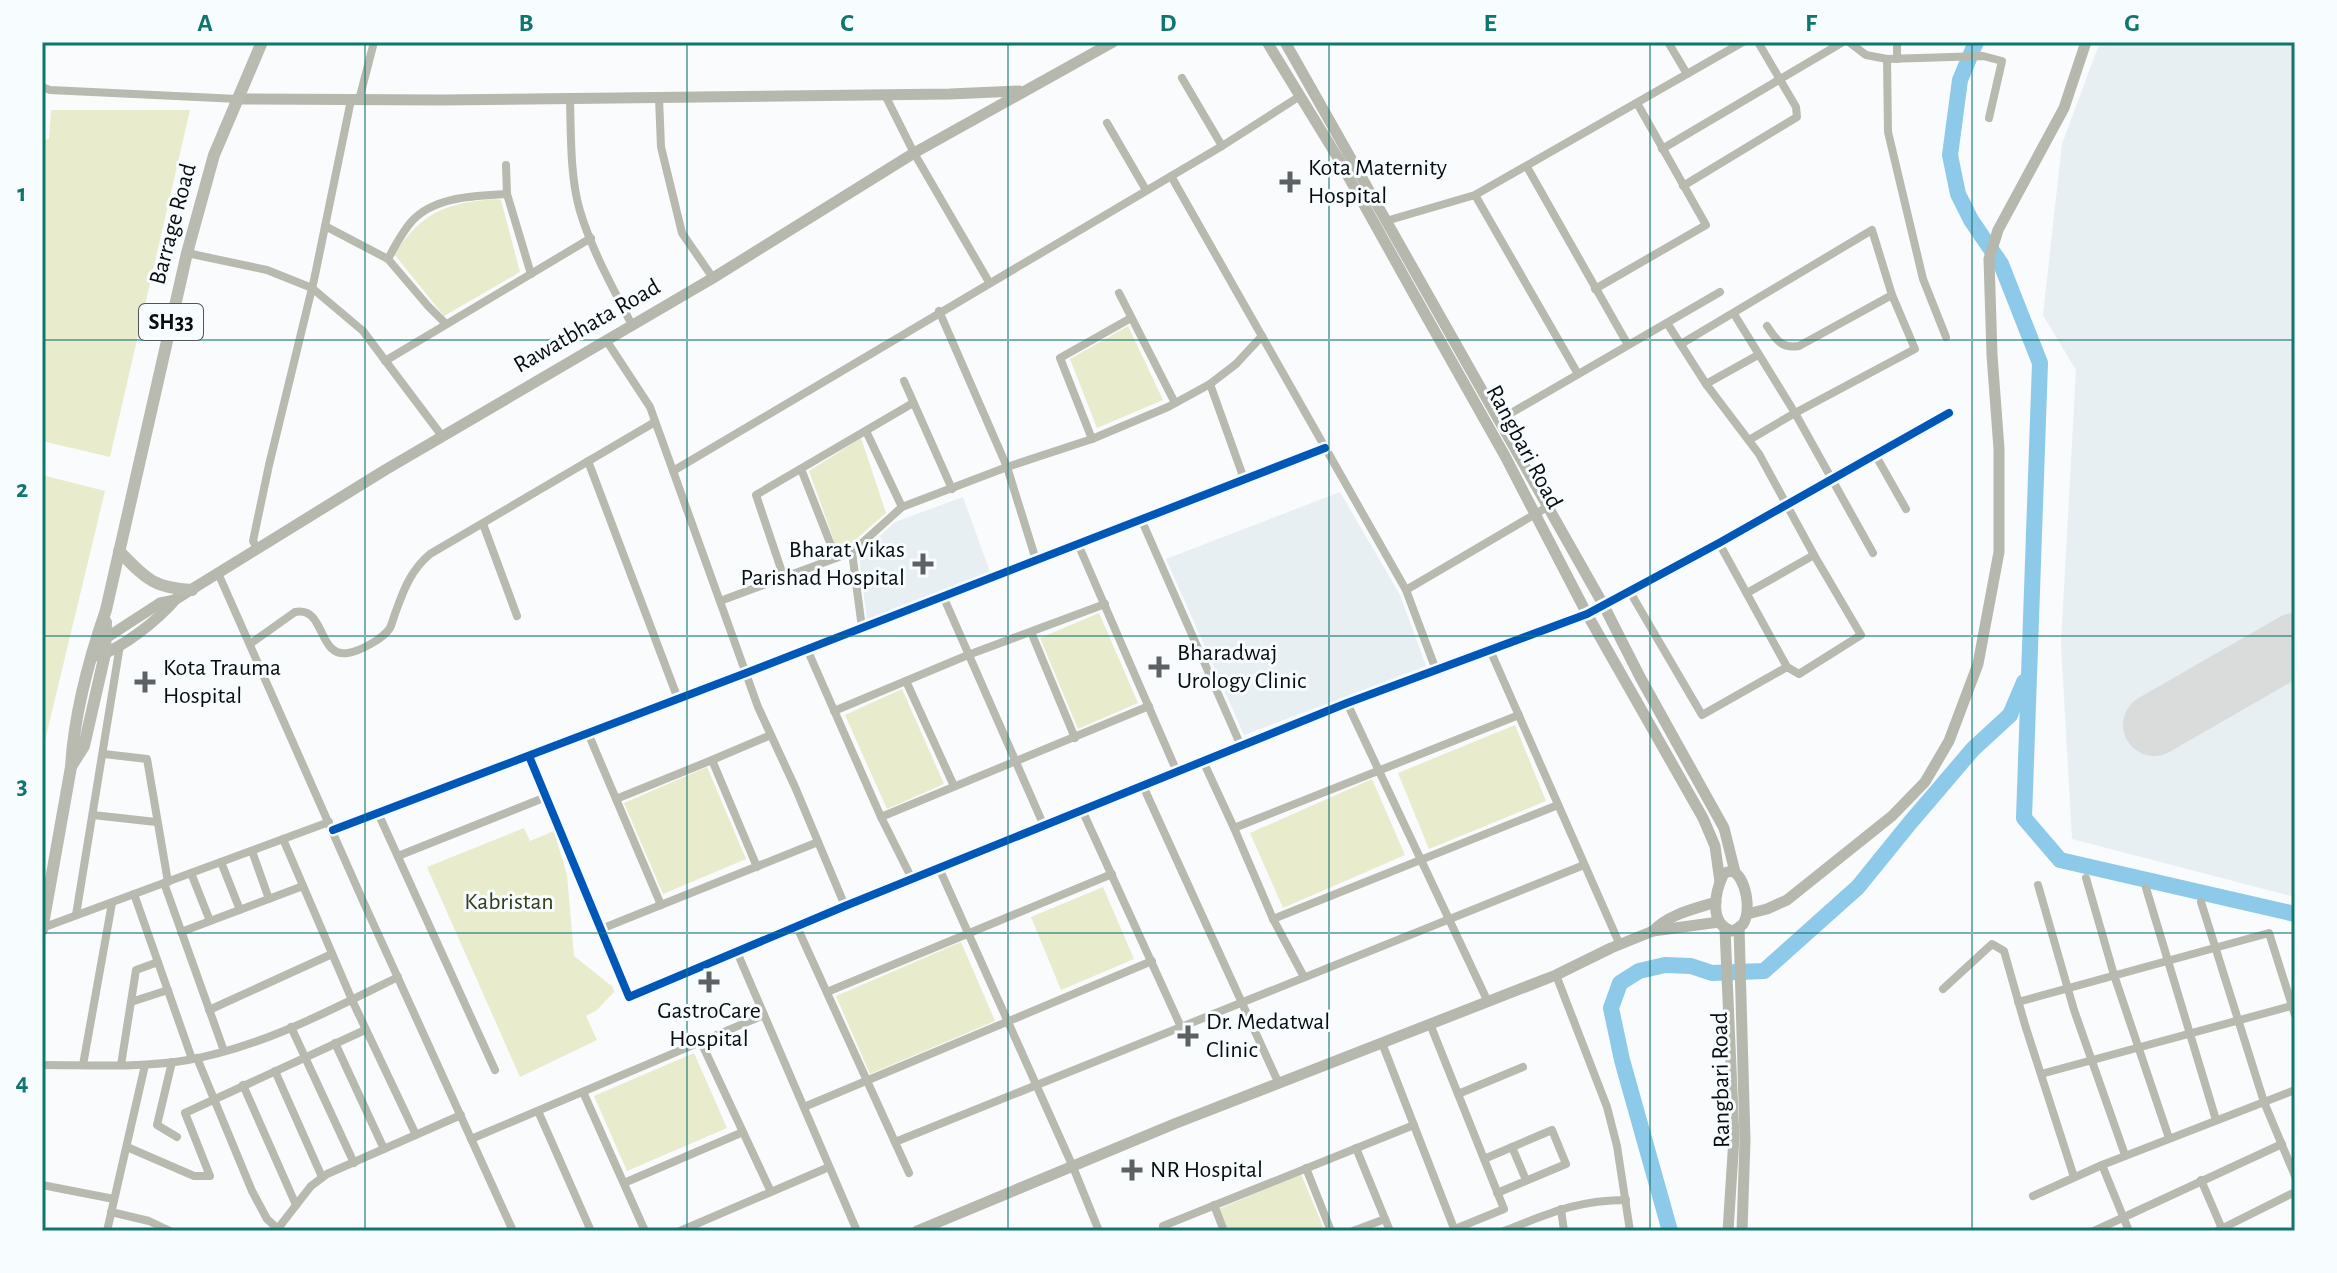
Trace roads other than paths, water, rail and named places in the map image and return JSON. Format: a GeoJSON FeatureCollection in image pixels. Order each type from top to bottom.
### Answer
{"type":"FeatureCollection","features":[{"type":"Feature","properties":{"kind":"main road","name":"Barrage Road"},"geometry":{"type":"LineString","coordinates":[[98,656],[187,253],[214,155],[262,42]]}},
{"type":"Feature","properties":{"kind":"main road"},"geometry":{"type":"LineString","coordinates":[[119,551],[161,587],[192,590]]}},
{"type":"Feature","properties":{"kind":"main road","name":"SH33"},"geometry":{"type":"LineString","coordinates":[[42,929],[73,740],[98,656]]}},
{"type":"Feature","properties":{"kind":"street"},"geometry":{"type":"LineString","coordinates":[[257,548],[253,541],[269,465],[355,100],[374,42]]}},
{"type":"Feature","properties":{"kind":"street","name":"Rawatbhata Road"},"geometry":{"type":"LineString","coordinates":[[98,656],[120,645],[176,599],[442,436],[713,278],[914,153],[1113,42]]}},
{"type":"Feature","properties":{"kind":"street","name":"Rangbari Road"},"geometry":{"type":"LineString","coordinates":[[1267,42],[1354,186],[1536,514],[1587,614],[1703,818],[1715,846],[1720,882],[1715,910],[1722,926],[1734,1138],[1728,1231]]}},
{"type":"Feature","properties":{"kind":"street","name":"Rangbari Road"},"geometry":{"type":"LineString","coordinates":[[1285,42],[1549,506],[1724,828],[1735,872],[1741,877],[1747,914]]}},
{"type":"Feature","properties":{"kind":"street"},"geometry":{"type":"LineString","coordinates":[[1668,42],[1687,74]]}},
{"type":"Feature","properties":{"kind":"street"},"geometry":{"type":"LineString","coordinates":[[1386,221],[1475,195],[1743,42]]}},
{"type":"Feature","properties":{"kind":"street"},"geometry":{"type":"LineString","coordinates":[[1683,186],[1797,117],[1796,107],[1758,42]]}},
{"type":"Feature","properties":{"kind":"street"},"geometry":{"type":"LineString","coordinates":[[1662,149],[1780,78],[1826,46],[1846,42],[1866,55],[1892,59],[1983,56],[2002,61],[1989,118]]}},
{"type":"Feature","properties":{"kind":"street"},"geometry":{"type":"LineString","coordinates":[[1897,42],[1892,59],[1888,132],[1923,279],[1946,337]]}},
{"type":"Feature","properties":{"kind":"street"},"geometry":{"type":"LineString","coordinates":[[917,1231],[1556,975],[1653,931],[1722,926],[1732,931],[1739,927],[1747,914],[1787,900],[1892,816],[1925,782],[1949,741],[1978,664],[1999,552],[1999,449],[1989,259],[1998,230],[2064,108],[2086,42]]}},
{"type":"Feature","properties":{"kind":"street"},"geometry":{"type":"LineString","coordinates":[[1182,78],[1222,146]]}},
{"type":"Feature","properties":{"kind":"street"},"geometry":{"type":"LineString","coordinates":[[42,87],[50,90],[238,99],[355,100],[1023,91]]}},
{"type":"Feature","properties":{"kind":"street"},"geometry":{"type":"LineString","coordinates":[[885,95],[914,153],[989,282]]}},
{"type":"Feature","properties":{"kind":"street"},"geometry":{"type":"LineString","coordinates":[[673,471],[1222,146],[1300,96]]}},
{"type":"Feature","properties":{"kind":"street"},"geometry":{"type":"LineString","coordinates":[[659,98],[661,147],[682,233],[713,278]]}},
{"type":"Feature","properties":{"kind":"street"},"geometry":{"type":"LineString","coordinates":[[570,99],[579,209],[601,264],[632,325]]}},
{"type":"Feature","properties":{"kind":"street"},"geometry":{"type":"LineString","coordinates":[[1595,289],[1706,225],[1637,103]]}},
{"type":"Feature","properties":{"kind":"street"},"geometry":{"type":"LineString","coordinates":[[1107,123],[1146,190]]}},
{"type":"Feature","properties":{"kind":"street"},"geometry":{"type":"LineString","coordinates":[[506,165],[507,194],[531,274]]}},
{"type":"Feature","properties":{"kind":"street"},"geometry":{"type":"LineString","coordinates":[[1527,167],[1628,345]]}},
{"type":"Feature","properties":{"kind":"street"},"geometry":{"type":"LineString","coordinates":[[1171,176],[1406,590],[1436,670]]}},
{"type":"Feature","properties":{"kind":"street"},"geometry":{"type":"LineString","coordinates":[[388,259],[413,219],[427,210],[445,201],[507,194]]}},
{"type":"Feature","properties":{"kind":"street"},"geometry":{"type":"LineString","coordinates":[[1475,195],[1578,374]]}},
{"type":"Feature","properties":{"kind":"street"},"geometry":{"type":"LineString","coordinates":[[325,226],[388,259],[446,324]]}},
{"type":"Feature","properties":{"kind":"street"},"geometry":{"type":"LineString","coordinates":[[1681,344],[1872,230],[1892,295],[1915,349],[1749,440]]}},
{"type":"Feature","properties":{"kind":"street"},"geometry":{"type":"LineString","coordinates":[[385,361],[591,238]]}},
{"type":"Feature","properties":{"kind":"street"},"geometry":{"type":"LineString","coordinates":[[187,253],[267,270],[312,288],[363,331],[442,436]]}},
{"type":"Feature","properties":{"kind":"street"},"geometry":{"type":"LineString","coordinates":[[1499,420],[1720,292]]}},
{"type":"Feature","properties":{"kind":"street"},"geometry":{"type":"LineString","coordinates":[[1119,293],[1175,403]]}},
{"type":"Feature","properties":{"kind":"street"},"geometry":{"type":"LineString","coordinates":[[1767,326],[1778,342],[1790,348],[1799,346],[1892,295]]}},
{"type":"Feature","properties":{"kind":"street"},"geometry":{"type":"LineString","coordinates":[[939,311],[1007,467],[1036,560]]}},
{"type":"Feature","properties":{"kind":"street"},"geometry":{"type":"LineString","coordinates":[[1734,314],[1795,413],[1873,553]]}},
{"type":"Feature","properties":{"kind":"street"},"geometry":{"type":"LineString","coordinates":[[1092,439],[1060,358],[1131,318]]}},
{"type":"Feature","properties":{"kind":"street"},"geometry":{"type":"LineString","coordinates":[[1667,323],[1706,384],[1749,440],[1861,635],[1799,674],[1787,667],[1719,543]]}},
{"type":"Feature","properties":{"kind":"street"},"geometry":{"type":"LineString","coordinates":[[720,601],[852,552],[902,507],[1092,439],[1175,403],[1210,384],[1236,364],[1262,336]]}},
{"type":"Feature","properties":{"kind":"street"},"geometry":{"type":"LineString","coordinates":[[606,340],[650,407],[746,673],[845,906]]}},
{"type":"Feature","properties":{"kind":"street"},"geometry":{"type":"LineString","coordinates":[[1706,384],[1758,355]]}},
{"type":"Feature","properties":{"kind":"street"},"geometry":{"type":"LineString","coordinates":[[904,381],[952,489]]}},
{"type":"Feature","properties":{"kind":"street"},"geometry":{"type":"LineString","coordinates":[[1210,384],[1244,479]]}},
{"type":"Feature","properties":{"kind":"street"},"geometry":{"type":"LineString","coordinates":[[784,578],[756,495],[913,403]]}},
{"type":"Feature","properties":{"kind":"street"},"geometry":{"type":"LineString","coordinates":[[529,756],[629,997],[1347,703],[1587,614],[1949,413]]}},
{"type":"Feature","properties":{"kind":"street"},"geometry":{"type":"LineString","coordinates":[[250,644],[295,612],[302,611],[312,615],[332,650],[339,653],[348,653],[382,636],[389,629],[410,575],[430,554],[655,422]]}},
{"type":"Feature","properties":{"kind":"street"},"geometry":{"type":"LineString","coordinates":[[866,431],[902,507]]}},
{"type":"Feature","properties":{"kind":"street"},"geometry":{"type":"LineString","coordinates":[[42,929],[283,839],[378,813],[1325,448]]}},
{"type":"Feature","properties":{"kind":"street"},"geometry":{"type":"LineString","coordinates":[[1876,456],[1906,509]]}},
{"type":"Feature","properties":{"kind":"street"},"geometry":{"type":"LineString","coordinates":[[588,461],[678,699]]}},
{"type":"Feature","properties":{"kind":"street"},"geometry":{"type":"LineString","coordinates":[[801,469],[836,558]]}},
{"type":"Feature","properties":{"kind":"street"},"geometry":{"type":"LineString","coordinates":[[1406,590],[1549,506]]}},
{"type":"Feature","properties":{"kind":"street"},"geometry":{"type":"LineString","coordinates":[[1141,519],[1241,746]]}},
{"type":"Feature","properties":{"kind":"street"},"geometry":{"type":"LineString","coordinates":[[483,524],[517,616]]}},
{"type":"Feature","properties":{"kind":"street"},"geometry":{"type":"LineString","coordinates":[[1078,544],[1177,772]]}},
{"type":"Feature","properties":{"kind":"street"},"geometry":{"type":"LineString","coordinates":[[852,552],[862,628]]}},
{"type":"Feature","properties":{"kind":"street"},"geometry":{"type":"LineString","coordinates":[[1747,593],[1814,555]]}},
{"type":"Feature","properties":{"kind":"street"},"geometry":{"type":"LineString","coordinates":[[218,573],[513,1231]]}},
{"type":"Feature","properties":{"kind":"street"},"geometry":{"type":"LineString","coordinates":[[1630,592],[1702,715],[1787,667]]}},
{"type":"Feature","properties":{"kind":"street"},"geometry":{"type":"LineString","coordinates":[[943,596],[1044,826]]}},
{"type":"Feature","properties":{"kind":"street"},"geometry":{"type":"LineString","coordinates":[[101,640],[160,603],[176,599]]}},
{"type":"Feature","properties":{"kind":"street"},"geometry":{"type":"LineString","coordinates":[[834,711],[968,655],[1105,604]]}},
{"type":"Feature","properties":{"kind":"street"},"geometry":{"type":"LineString","coordinates":[[1031,632],[1075,738]]}},
{"type":"Feature","properties":{"kind":"street"},"geometry":{"type":"LineString","coordinates":[[76,915],[120,645]]}},
{"type":"Feature","properties":{"kind":"street"},"geometry":{"type":"LineString","coordinates":[[807,649],[881,817],[912,879]]}},
{"type":"Feature","properties":{"kind":"street"},"geometry":{"type":"LineString","coordinates":[[1490,650],[1620,945]]}},
{"type":"Feature","properties":{"kind":"street"},"geometry":{"type":"LineString","coordinates":[[906,681],[954,786]]}},
{"type":"Feature","properties":{"kind":"street"},"geometry":{"type":"LineString","coordinates":[[1347,703],[1488,1002]]}},
{"type":"Feature","properties":{"kind":"street"},"geometry":{"type":"LineString","coordinates":[[881,817],[1149,706]]}},
{"type":"Feature","properties":{"kind":"street"},"geometry":{"type":"LineString","coordinates":[[1234,828],[1519,715]]}},
{"type":"Feature","properties":{"kind":"street"},"geometry":{"type":"LineString","coordinates":[[588,733],[661,905]]}},
{"type":"Feature","properties":{"kind":"street"},"geometry":{"type":"LineString","coordinates":[[616,799],[771,735]]}},
{"type":"Feature","properties":{"kind":"street"},"geometry":{"type":"LineString","coordinates":[[104,754],[147,759],[166,883],[224,1051]]}},
{"type":"Feature","properties":{"kind":"street"},"geometry":{"type":"LineString","coordinates":[[712,760],[757,867]]}},
{"type":"Feature","properties":{"kind":"street"},"geometry":{"type":"LineString","coordinates":[[1203,761],[1273,919],[1304,977]]}},
{"type":"Feature","properties":{"kind":"street"},"geometry":{"type":"LineString","coordinates":[[1143,786],[1279,1084]]}},
{"type":"Feature","properties":{"kind":"street"},"geometry":{"type":"LineString","coordinates":[[398,856],[546,797]]}},
{"type":"Feature","properties":{"kind":"street"},"geometry":{"type":"LineString","coordinates":[[1273,919],[1558,805]]}},
{"type":"Feature","properties":{"kind":"street"},"geometry":{"type":"LineString","coordinates":[[1082,810],[1181,1027]]}},
{"type":"Feature","properties":{"kind":"street"},"geometry":{"type":"LineString","coordinates":[[378,813],[495,1070]]}},
{"type":"Feature","properties":{"kind":"street"},"geometry":{"type":"LineString","coordinates":[[93,815],[156,822]]}},
{"type":"Feature","properties":{"kind":"street"},"geometry":{"type":"LineString","coordinates":[[283,839],[365,1030],[416,1135]]}},
{"type":"Feature","properties":{"kind":"street"},"geometry":{"type":"LineString","coordinates":[[601,929],[818,842]]}},
{"type":"Feature","properties":{"kind":"street"},"geometry":{"type":"LineString","coordinates":[[252,851],[269,899]]}},
{"type":"Feature","properties":{"kind":"street"},"geometry":{"type":"LineString","coordinates":[[221,862],[240,910]]}},
{"type":"Feature","properties":{"kind":"street"},"geometry":{"type":"LineString","coordinates":[[895,1142],[1584,865]]}},
{"type":"Feature","properties":{"kind":"street"},"geometry":{"type":"LineString","coordinates":[[939,868],[1099,1231]]}},
{"type":"Feature","properties":{"kind":"street"},"geometry":{"type":"LineString","coordinates":[[1720,882],[1724,873],[1735,872]]}},
{"type":"Feature","properties":{"kind":"street"},"geometry":{"type":"LineString","coordinates":[[191,873],[210,921]]}},
{"type":"Feature","properties":{"kind":"street"},"geometry":{"type":"LineString","coordinates":[[827,992],[1112,874]]}},
{"type":"Feature","properties":{"kind":"street"},"geometry":{"type":"LineString","coordinates":[[2086,878],[2114,975],[2169,1138]]}},
{"type":"Feature","properties":{"kind":"street"},"geometry":{"type":"LineString","coordinates":[[2038,885],[2090,1060],[2125,1155]]}},
{"type":"Feature","properties":{"kind":"street"},"geometry":{"type":"LineString","coordinates":[[181,932],[303,886]]}},
{"type":"Feature","properties":{"kind":"street"},"geometry":{"type":"LineString","coordinates":[[2146,888],[2216,1120]]}},
{"type":"Feature","properties":{"kind":"street"},"geometry":{"type":"LineString","coordinates":[[134,894],[195,1058],[252,1191],[267,1219],[277,1230],[311,1186],[322,1177],[461,1115]]}},
{"type":"Feature","properties":{"kind":"street"},"geometry":{"type":"LineString","coordinates":[[1653,931],[1662,922],[1677,915],[1716,902]]}},
{"type":"Feature","properties":{"kind":"street"},"geometry":{"type":"LineString","coordinates":[[2201,902],[2264,1102],[2295,1176]]}},
{"type":"Feature","properties":{"kind":"street"},"geometry":{"type":"LineString","coordinates":[[83,1065],[112,903]]}},
{"type":"Feature","properties":{"kind":"street"},"geometry":{"type":"LineString","coordinates":[[797,927],[909,1173]]}},
{"type":"Feature","properties":{"kind":"street","name":"Rangbari Road"},"geometry":{"type":"LineString","coordinates":[[1739,927],[1745,1140],[1742,1231]]}},
{"type":"Feature","properties":{"kind":"street"},"geometry":{"type":"LineString","coordinates":[[2018,1002],[2269,933],[2295,1015]]}},
{"type":"Feature","properties":{"kind":"street"},"geometry":{"type":"LineString","coordinates":[[1943,989],[1992,944],[2004,951],[2074,1177]]}},
{"type":"Feature","properties":{"kind":"street"},"geometry":{"type":"LineString","coordinates":[[737,952],[857,1231]]}},
{"type":"Feature","properties":{"kind":"street"},"geometry":{"type":"LineString","coordinates":[[209,1010],[332,954]]}},
{"type":"Feature","properties":{"kind":"street"},"geometry":{"type":"LineString","coordinates":[[804,1107],[1152,961]]}},
{"type":"Feature","properties":{"kind":"street"},"geometry":{"type":"LineString","coordinates":[[121,1065],[136,970],[158,962]]}},
{"type":"Feature","properties":{"kind":"street"},"geometry":{"type":"LineString","coordinates":[[1556,975],[1607,1107],[1617,1146],[1630,1231]]}},
{"type":"Feature","properties":{"kind":"street"},"geometry":{"type":"LineString","coordinates":[[42,1065],[145,1065],[224,1051],[256,1042],[398,977]]}},
{"type":"Feature","properties":{"kind":"street"},"geometry":{"type":"LineString","coordinates":[[131,1002],[168,990]]}},
{"type":"Feature","properties":{"kind":"street"},"geometry":{"type":"LineString","coordinates":[[2041,1074],[2293,1005]]}},
{"type":"Feature","properties":{"kind":"street"},"geometry":{"type":"LineString","coordinates":[[471,1139],[764,1015]]}},
{"type":"Feature","properties":{"kind":"street"},"geometry":{"type":"LineString","coordinates":[[1382,1043],[1455,1230],[1504,1209],[1430,1024]]}},
{"type":"Feature","properties":{"kind":"street"},"geometry":{"type":"LineString","coordinates":[[291,1027],[354,1163]]}},
{"type":"Feature","properties":{"kind":"street"},"geometry":{"type":"LineString","coordinates":[[127,1147],[194,1176],[210,1176],[185,1113],[365,1030]]}},
{"type":"Feature","properties":{"kind":"street"},"geometry":{"type":"LineString","coordinates":[[701,1042],[771,1192]]}},
{"type":"Feature","properties":{"kind":"street"},"geometry":{"type":"LineString","coordinates":[[335,1043],[384,1149]]}},
{"type":"Feature","properties":{"kind":"street"},"geometry":{"type":"LineString","coordinates":[[172,1062],[157,1125],[177,1137]]}},
{"type":"Feature","properties":{"kind":"street"},"geometry":{"type":"LineString","coordinates":[[107,1231],[145,1065]]}},
{"type":"Feature","properties":{"kind":"street"},"geometry":{"type":"LineString","coordinates":[[1458,1094],[1523,1067]]}},
{"type":"Feature","properties":{"kind":"street"},"geometry":{"type":"LineString","coordinates":[[275,1071],[322,1177]]}},
{"type":"Feature","properties":{"kind":"street"},"geometry":{"type":"LineString","coordinates":[[243,1085],[296,1205]]}},
{"type":"Feature","properties":{"kind":"street"},"geometry":{"type":"LineString","coordinates":[[2033,1196],[2125,1155],[2295,1090]]}},
{"type":"Feature","properties":{"kind":"street"},"geometry":{"type":"LineString","coordinates":[[583,1092],[645,1231]]}},
{"type":"Feature","properties":{"kind":"street"},"geometry":{"type":"LineString","coordinates":[[538,1111],[591,1231]]}},
{"type":"Feature","properties":{"kind":"street"},"geometry":{"type":"LineString","coordinates":[[1165,1231],[1163,1226],[1414,1125]]}},
{"type":"Feature","properties":{"kind":"street"},"geometry":{"type":"LineString","coordinates":[[1484,1159],[1552,1130],[1566,1164],[1497,1193]]}},
{"type":"Feature","properties":{"kind":"street"},"geometry":{"type":"LineString","coordinates":[[624,1183],[743,1132]]}},
{"type":"Feature","properties":{"kind":"street"},"geometry":{"type":"LineString","coordinates":[[2094,1231],[2282,1144]]}},
{"type":"Feature","properties":{"kind":"street"},"geometry":{"type":"LineString","coordinates":[[1512,1147],[1526,1180]]}},
{"type":"Feature","properties":{"kind":"street"},"geometry":{"type":"LineString","coordinates":[[1356,1148],[1390,1231]]}},
{"type":"Feature","properties":{"kind":"street"},"geometry":{"type":"LineString","coordinates":[[2102,1165],[2129,1231]]}},
{"type":"Feature","properties":{"kind":"street"},"geometry":{"type":"LineString","coordinates":[[680,1231],[829,1167]]}},
{"type":"Feature","properties":{"kind":"street"},"geometry":{"type":"LineString","coordinates":[[1306,1168],[1331,1231]]}},
{"type":"Feature","properties":{"kind":"street"},"geometry":{"type":"LineString","coordinates":[[2201,1180],[2221,1230],[2295,1192]]}},
{"type":"Feature","properties":{"kind":"street"},"geometry":{"type":"LineString","coordinates":[[42,1185],[114,1199]]}},
{"type":"Feature","properties":{"kind":"street"},"geometry":{"type":"LineString","coordinates":[[1504,1231],[1573,1204],[1626,1200]]}},
{"type":"Feature","properties":{"kind":"street"},"geometry":{"type":"LineString","coordinates":[[1214,1205],[1224,1231]]}},
{"type":"Feature","properties":{"kind":"street"},"geometry":{"type":"LineString","coordinates":[[1561,1209],[1564,1231]]}},
{"type":"Feature","properties":{"kind":"street"},"geometry":{"type":"LineString","coordinates":[[111,1212],[149,1221],[170,1231]]}},
{"type":"Feature","properties":{"kind":"street"},"geometry":{"type":"LineString","coordinates":[[1353,1231],[1385,1219]]}},
{"type":"Feature","properties":{"kind":"waterway"},"geometry":{"type":"LineString","coordinates":[[1976,42],[1960,80],[1950,155],[1958,194],[1971,220],[2001,264],[2040,363],[2024,818],[2060,860],[2295,914]]}},
{"type":"Feature","properties":{"kind":"waterway"},"geometry":{"type":"LineString","coordinates":[[1670,1231],[1622,1060],[1611,1008],[1620,983],[1639,971],[1665,965],[1691,966],[1712,973],[1764,971],[1858,887],[1973,749],[2010,715],[2024,682]]}},
{"type":"Feature","properties":{"kind":"place","name":"Kota Maternity Hospital"},"geometry":{"type":"Point","coordinates":[1290,182]}},
{"type":"Feature","properties":{"kind":"place","name":"Bharat Vikas Parishad Hospital"},"geometry":{"type":"Point","coordinates":[923,564]}},
{"type":"Feature","properties":{"kind":"place","name":"Bharadwaj Urology Clinic"},"geometry":{"type":"Point","coordinates":[1159,667]}},
{"type":"Feature","properties":{"kind":"place","name":"Kota Trauma Hospital"},"geometry":{"type":"Point","coordinates":[145,682]}},
{"type":"Feature","properties":{"kind":"place","name":"GastroCare Hospital"},"geometry":{"type":"Point","coordinates":[709,982]}},
{"type":"Feature","properties":{"kind":"place","name":"Dr. Medatwal Clinic"},"geometry":{"type":"Point","coordinates":[1188,1036]}},
{"type":"Feature","properties":{"kind":"place","name":"NR Hospital"},"geometry":{"type":"Point","coordinates":[1132,1170]}},
{"type":"Feature","properties":{"kind":"park label","name":"Kabristan"},"geometry":{"type":"Point","coordinates":[509,902]}}]}
